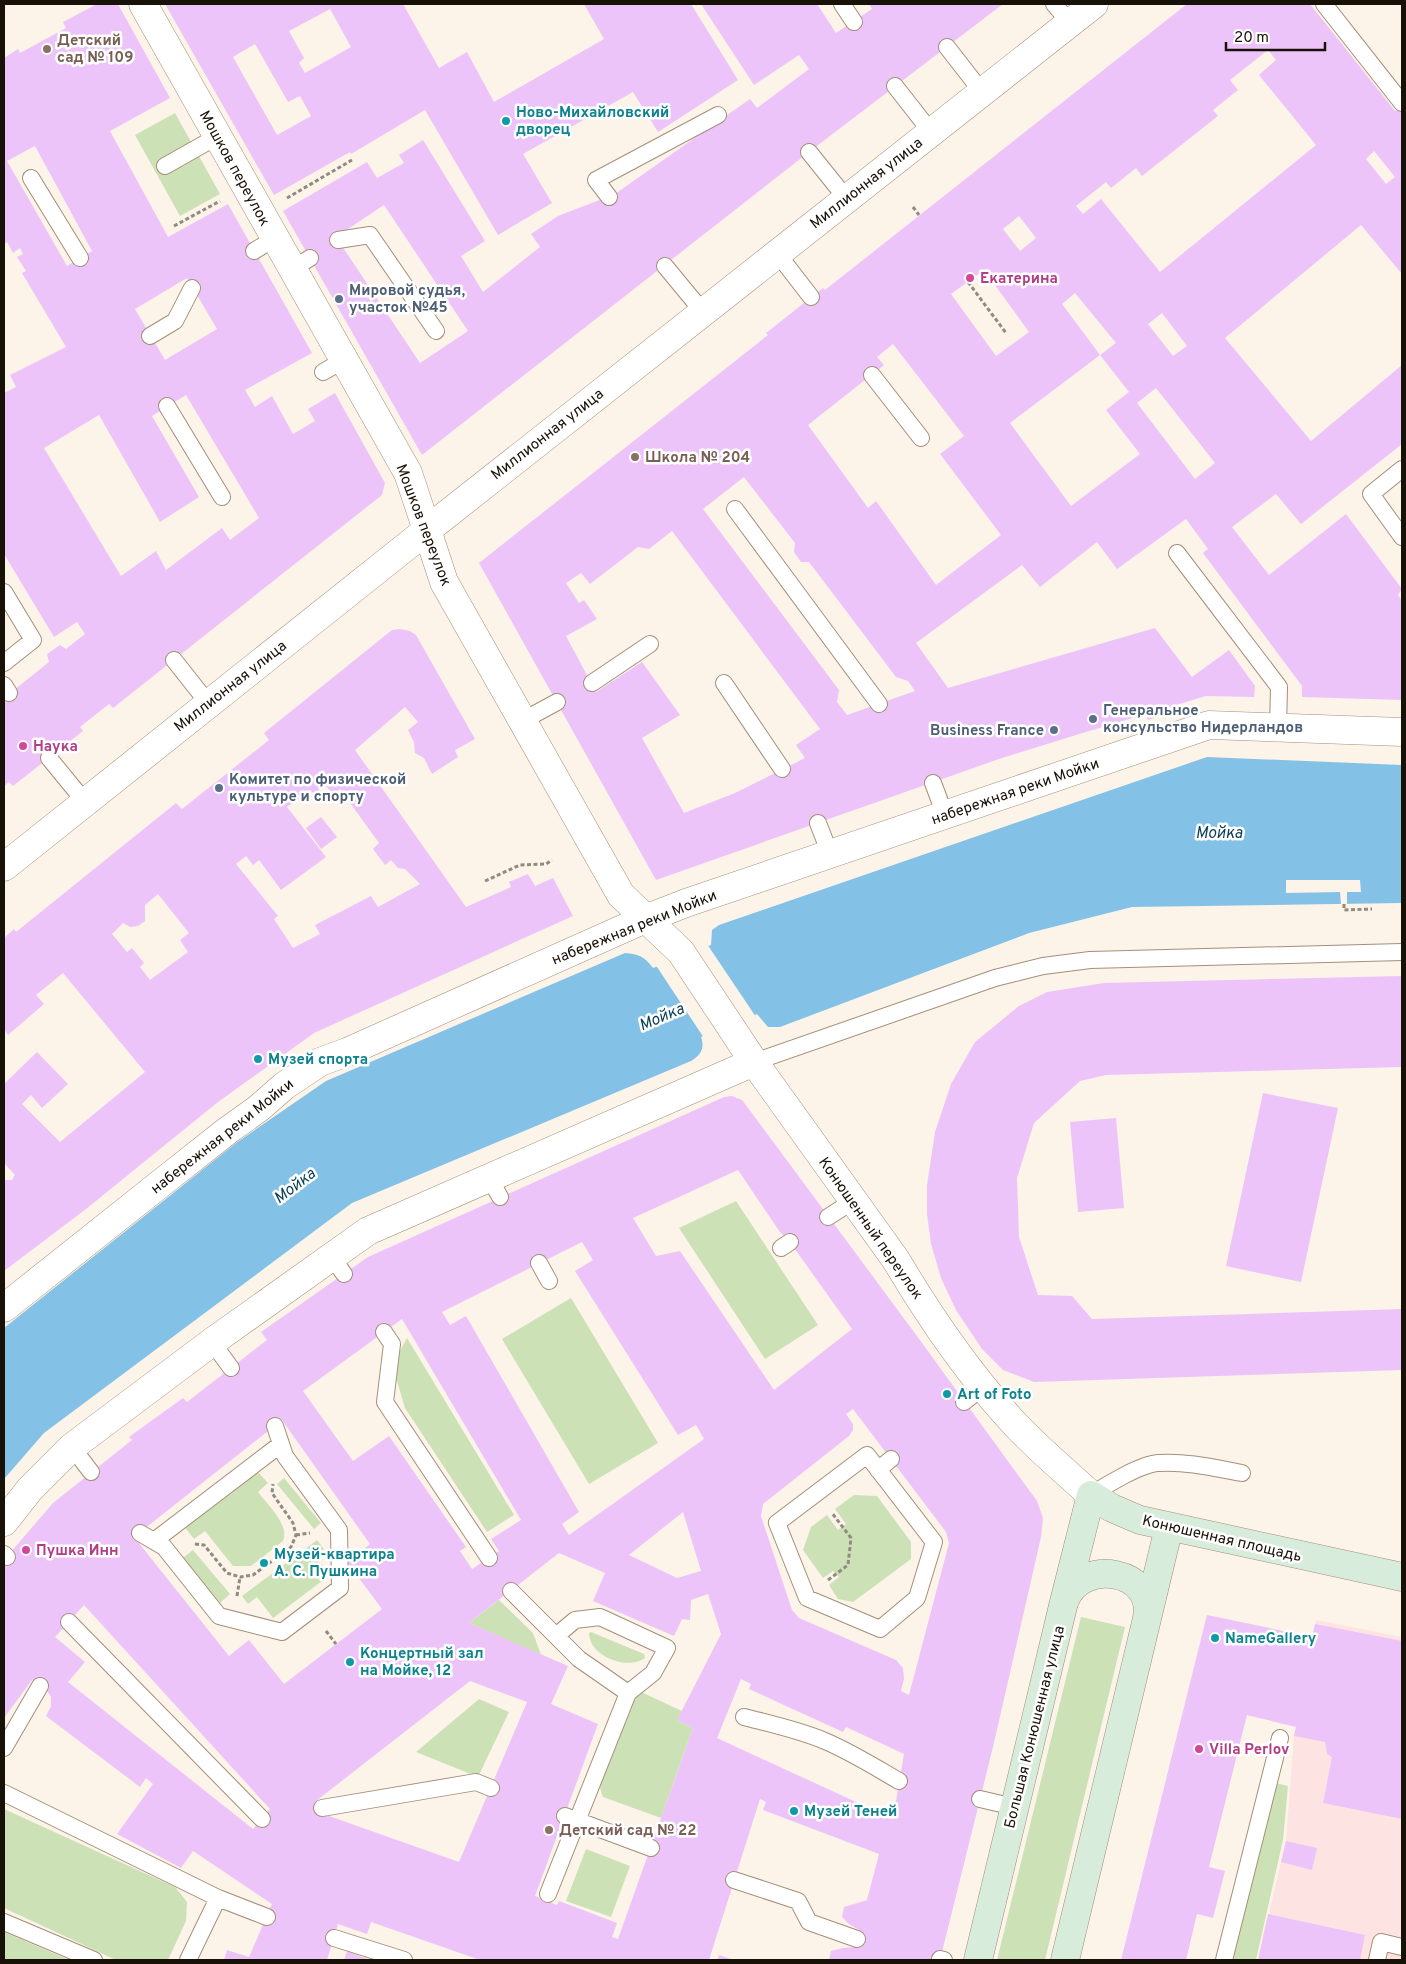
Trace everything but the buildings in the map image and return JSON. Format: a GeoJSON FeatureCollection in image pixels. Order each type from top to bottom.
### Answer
{"type":"FeatureCollection","features":[{"type":"Feature","properties":{"kind":"main road","name":"Конюшенная площадь"},"geometry":{"type":"LineString","coordinates":[[1092,1495],[1112,1508],[1140,1520],[1402,1577]]}},
{"type":"Feature","properties":{"kind":"main road","name":"Большая Конюшенная улица"},"geometry":{"type":"LineString","coordinates":[[978,1960],[1063,1606],[1092,1495]]}},
{"type":"Feature","properties":{"kind":"main road"},"geometry":{"type":"LineString","coordinates":[[1065,1960],[1169,1527]]}},
{"type":"Feature","properties":{"kind":"main road"},"geometry":{"type":"LineString","coordinates":[[1063,1606],[1068,1593],[1079,1582],[1093,1575],[1108,1573],[1124,1577],[1136,1585],[1146,1597],[1148,1611],[1145,1626]]}},
{"type":"Feature","properties":{"kind":"street","name":"Мошков переулок"},"geometry":{"type":"LineString","coordinates":[[143,4],[218,136],[264,244],[301,264],[334,366],[408,473],[444,582],[621,895],[681,952],[733,1030]]}},
{"type":"Feature","properties":{"kind":"street","name":"Миллионная улица"},"geometry":{"type":"LineString","coordinates":[[4,868],[208,703],[982,92],[1062,13],[1094,4]]}},
{"type":"Feature","properties":{"kind":"street","name":"набережная реки Мойки"},"geometry":{"type":"LineString","coordinates":[[4,1308],[204,1149],[259,1108],[284,1086],[320,1062],[347,1052],[645,919],[686,903],[1209,725],[1402,732]]}},
{"type":"Feature","properties":{"kind":"street","name":"Конюшенный переулок"},"geometry":{"type":"LineString","coordinates":[[733,1030],[896,1260],[974,1394],[1014,1423]]}},
{"type":"Feature","properties":{"kind":"street"},"geometry":{"type":"LineString","coordinates":[[4,1522],[30,1490],[72,1447],[212,1342],[338,1265],[368,1232],[495,1187],[754,1062]]}},
{"type":"Feature","properties":{"kind":"street","name":"Конюшенная площадь"},"geometry":{"type":"LineString","coordinates":[[1014,1423],[1092,1495]]}},
{"type":"Feature","properties":{"kind":"lane"},"geometry":{"type":"LineString","coordinates":[[842,4],[854,22]]}},
{"type":"Feature","properties":{"kind":"lane"},"geometry":{"type":"LineString","coordinates":[[1324,4],[1400,96]]}},
{"type":"Feature","properties":{"kind":"lane"},"geometry":{"type":"LineString","coordinates":[[946,47],[982,92]]}},
{"type":"Feature","properties":{"kind":"lane"},"geometry":{"type":"LineString","coordinates":[[895,86],[931,132]]}},
{"type":"Feature","properties":{"kind":"lane"},"geometry":{"type":"LineString","coordinates":[[609,197],[596,180],[718,115]]}},
{"type":"Feature","properties":{"kind":"lane"},"geometry":{"type":"LineString","coordinates":[[165,166],[218,136]]}},
{"type":"Feature","properties":{"kind":"lane"},"geometry":{"type":"LineString","coordinates":[[809,152],[846,198]]}},
{"type":"Feature","properties":{"kind":"lane"},"geometry":{"type":"LineString","coordinates":[[32,178],[80,258]]}},
{"type":"Feature","properties":{"kind":"lane"},"geometry":{"type":"LineString","coordinates":[[338,240],[370,235],[436,331]]}},
{"type":"Feature","properties":{"kind":"lane"},"geometry":{"type":"LineString","coordinates":[[777,253],[811,298]]}},
{"type":"Feature","properties":{"kind":"lane"},"geometry":{"type":"LineString","coordinates":[[666,266],[702,312]]}},
{"type":"Feature","properties":{"kind":"lane"},"geometry":{"type":"LineString","coordinates":[[150,336],[175,321],[192,288]]}},
{"type":"Feature","properties":{"kind":"lane"},"geometry":{"type":"LineString","coordinates":[[872,375],[920,438]]}},
{"type":"Feature","properties":{"kind":"lane"},"geometry":{"type":"LineString","coordinates":[[167,406],[222,497]]}},
{"type":"Feature","properties":{"kind":"lane"},"geometry":{"type":"LineString","coordinates":[[1402,469],[1370,494],[1402,537]]}},
{"type":"Feature","properties":{"kind":"lane"},"geometry":{"type":"LineString","coordinates":[[736,509],[879,704]]}},
{"type":"Feature","properties":{"kind":"lane"},"geometry":{"type":"LineString","coordinates":[[1177,553],[1279,687],[1278,728]]}},
{"type":"Feature","properties":{"kind":"lane"},"geometry":{"type":"LineString","coordinates":[[4,592],[33,640],[4,663]]}},
{"type":"Feature","properties":{"kind":"lane"},"geometry":{"type":"LineString","coordinates":[[592,683],[650,644]]}},
{"type":"Feature","properties":{"kind":"lane"},"geometry":{"type":"LineString","coordinates":[[174,660],[208,703]]}},
{"type":"Feature","properties":{"kind":"lane"},"geometry":{"type":"LineString","coordinates":[[724,683],[782,769]]}},
{"type":"Feature","properties":{"kind":"lane"},"geometry":{"type":"LineString","coordinates":[[522,721],[557,702]]}},
{"type":"Feature","properties":{"kind":"lane"},"geometry":{"type":"LineString","coordinates":[[49,758],[85,802]]}},
{"type":"Feature","properties":{"kind":"lane"},"geometry":{"type":"LineString","coordinates":[[933,783],[945,815]]}},
{"type":"Feature","properties":{"kind":"lane"},"geometry":{"type":"LineString","coordinates":[[818,823],[830,854]]}},
{"type":"Feature","properties":{"kind":"lane"},"geometry":{"type":"LineString","coordinates":[[754,1062],[995,978],[1043,966],[1090,960],[1402,952]]}},
{"type":"Feature","properties":{"kind":"lane"},"geometry":{"type":"LineString","coordinates":[[828,1216],[853,1201]]}},
{"type":"Feature","properties":{"kind":"lane"},"geometry":{"type":"LineString","coordinates":[[539,1263],[549,1280]]}},
{"type":"Feature","properties":{"kind":"lane"},"geometry":{"type":"LineString","coordinates":[[384,1332],[392,1344],[385,1402],[489,1558]]}},
{"type":"Feature","properties":{"kind":"lane"},"geometry":{"type":"LineString","coordinates":[[212,1342],[231,1368]]}},
{"type":"Feature","properties":{"kind":"lane"},"geometry":{"type":"LineString","coordinates":[[275,1426],[281,1444],[285,1456],[339,1530],[340,1588],[282,1632],[219,1616],[164,1547],[147,1537],[281,1444]]}},
{"type":"Feature","properties":{"kind":"lane"},"geometry":{"type":"LineString","coordinates":[[72,1447],[92,1472]]}},
{"type":"Feature","properties":{"kind":"lane"},"geometry":{"type":"LineString","coordinates":[[866,1455],[878,1470],[934,1542],[917,1598],[880,1629],[806,1598],[778,1523],[866,1455]]}},
{"type":"Feature","properties":{"kind":"lane"},"geometry":{"type":"LineString","coordinates":[[878,1470],[891,1459]]}},
{"type":"Feature","properties":{"kind":"lane"},"geometry":{"type":"LineString","coordinates":[[1092,1495],[1109,1483],[1156,1462],[1200,1465],[1242,1474]]}},
{"type":"Feature","properties":{"kind":"lane"},"geometry":{"type":"LineString","coordinates":[[511,1591],[579,1659],[628,1694]]}},
{"type":"Feature","properties":{"kind":"lane"},"geometry":{"type":"LineString","coordinates":[[548,1894],[571,1818],[628,1694],[653,1673],[667,1648],[600,1617],[575,1620],[556,1636]]}},
{"type":"Feature","properties":{"kind":"lane"},"geometry":{"type":"LineString","coordinates":[[69,1622],[262,1819]]}},
{"type":"Feature","properties":{"kind":"lane"},"geometry":{"type":"LineString","coordinates":[[4,1748],[40,1686]]}},
{"type":"Feature","properties":{"kind":"lane"},"geometry":{"type":"LineString","coordinates":[[744,1717],[783,1727],[824,1741],[866,1761],[900,1781]]}},
{"type":"Feature","properties":{"kind":"lane"},"geometry":{"type":"LineString","coordinates":[[1224,1960],[1280,1738]]}},
{"type":"Feature","properties":{"kind":"lane"},"geometry":{"type":"LineString","coordinates":[[322,1808],[476,1782],[491,1788]]}},
{"type":"Feature","properties":{"kind":"lane"},"geometry":{"type":"LineString","coordinates":[[4,1793],[218,1898],[267,1917]]}},
{"type":"Feature","properties":{"kind":"lane"},"geometry":{"type":"LineString","coordinates":[[980,1799],[1014,1807]]}},
{"type":"Feature","properties":{"kind":"lane"},"geometry":{"type":"LineString","coordinates":[[571,1818],[650,1848]]}},
{"type":"Feature","properties":{"kind":"lane"},"geometry":{"type":"LineString","coordinates":[[734,1880],[798,1901],[809,1922],[857,1939]]}},
{"type":"Feature","properties":{"kind":"lane"},"geometry":{"type":"LineString","coordinates":[[188,1960],[218,1898]]}},
{"type":"Feature","properties":{"kind":"lane"},"geometry":{"type":"LineString","coordinates":[[4,1922],[94,1960]]}},
{"type":"Feature","properties":{"kind":"lane"},"geometry":{"type":"LineString","coordinates":[[334,1938],[404,1960]]}},
{"type":"Feature","properties":{"kind":"lane"},"geometry":{"type":"LineString","coordinates":[[1377,1960],[1381,1942],[1402,1947]]}},
{"type":"Feature","properties":{"kind":"path"},"geometry":{"type":"LineString","coordinates":[[287,198],[352,160]]}},
{"type":"Feature","properties":{"kind":"path"},"geometry":{"type":"LineString","coordinates":[[174,226],[225,198]]}},
{"type":"Feature","properties":{"kind":"path"},"geometry":{"type":"LineString","coordinates":[[913,207],[919,215]]}},
{"type":"Feature","properties":{"kind":"path"},"geometry":{"type":"LineString","coordinates":[[968,282],[1006,333]]}},
{"type":"Feature","properties":{"kind":"path"},"geometry":{"type":"LineString","coordinates":[[485,881],[520,865],[546,864],[552,860]]}},
{"type":"Feature","properties":{"kind":"path"},"geometry":{"type":"LineString","coordinates":[[1344,904],[1344,910],[1372,909]]}},
{"type":"Feature","properties":{"kind":"path"},"geometry":{"type":"LineString","coordinates":[[147,1537],[204,1545],[227,1573],[240,1577],[253,1575],[291,1547],[296,1535],[293,1522],[272,1493],[281,1444]]}},
{"type":"Feature","properties":{"kind":"path"},"geometry":{"type":"LineString","coordinates":[[806,1598],[848,1565],[851,1538],[817,1493]]}},
{"type":"Feature","properties":{"kind":"shaded area"},"geometry":{"type":"Polygon","coordinates":[[[1316,1620],[1402,1637],[1402,1960],[1258,1960],[1286,1841],[1294,1736],[1316,1620]]]}},
{"type":"Feature","properties":{"kind":"green space"},"geometry":{"type":"Polygon","coordinates":[[[175,113],[220,194],[180,216],[135,135],[175,113]]]}},
{"type":"Feature","properties":{"kind":"green space"},"geometry":{"type":"Polygon","coordinates":[[[736,1201],[818,1325],[765,1359],[679,1228],[736,1201]]]}},
{"type":"Feature","properties":{"kind":"green space"},"geometry":{"type":"Polygon","coordinates":[[[571,1298],[658,1443],[589,1484],[502,1339],[571,1298]]]}},
{"type":"Feature","properties":{"kind":"green space"},"geometry":{"type":"Polygon","coordinates":[[[407,1338],[514,1515],[487,1532],[405,1408],[396,1378],[400,1351],[407,1338]]]}},
{"type":"Feature","properties":{"kind":"green space"},"geometry":{"type":"Polygon","coordinates":[[[256,1470],[268,1483],[258,1492],[281,1522],[284,1535],[283,1541],[251,1566],[233,1566],[205,1531],[194,1539],[183,1525],[256,1470]]]}},
{"type":"Feature","properties":{"kind":"green space"},"geometry":{"type":"Polygon","coordinates":[[[284,1478],[321,1523],[314,1529],[277,1484],[284,1478]]]}},
{"type":"Feature","properties":{"kind":"green space"},"geometry":{"type":"Polygon","coordinates":[[[854,1495],[877,1496],[911,1542],[911,1559],[853,1602],[838,1599],[829,1585],[839,1577],[833,1571],[823,1578],[803,1550],[811,1527],[827,1515],[838,1530],[846,1524],[835,1509],[854,1495]]]}},
{"type":"Feature","properties":{"kind":"green space"},"geometry":{"type":"Polygon","coordinates":[[[317,1540],[324,1549],[315,1556],[330,1575],[273,1618],[257,1597],[248,1604],[242,1596],[317,1540]]]}},
{"type":"Feature","properties":{"kind":"green space"},"geometry":{"type":"Polygon","coordinates":[[[193,1550],[230,1594],[220,1603],[183,1558],[193,1550]]]}},
{"type":"Feature","properties":{"kind":"green space"},"geometry":{"type":"Polygon","coordinates":[[[499,1600],[533,1633],[541,1655],[469,1623],[499,1600]]]}},
{"type":"Feature","properties":{"kind":"green space"},"geometry":{"type":"Polygon","coordinates":[[[1081,1617],[1125,1627],[1045,1960],[997,1960],[1081,1617]]]}},
{"type":"Feature","properties":{"kind":"green space"},"geometry":{"type":"Polygon","coordinates":[[[591,1632],[644,1654],[645,1658],[629,1663],[610,1659],[595,1648],[589,1633],[591,1632]]]}},
{"type":"Feature","properties":{"kind":"green space"},"geometry":{"type":"Polygon","coordinates":[[[641,1692],[682,1711],[677,1720],[693,1728],[661,1818],[603,1797],[599,1785],[633,1700],[641,1692]]]}},
{"type":"Feature","properties":{"kind":"green space"},"geometry":{"type":"Polygon","coordinates":[[[479,1699],[509,1712],[478,1777],[416,1752],[479,1699]]]}},
{"type":"Feature","properties":{"kind":"green space"},"geometry":{"type":"Polygon","coordinates":[[[1276,1783],[1288,1786],[1283,1840],[1256,1960],[1232,1960],[1276,1783]]]}},
{"type":"Feature","properties":{"kind":"green space"},"geometry":{"type":"Polygon","coordinates":[[[4,1809],[175,1887],[187,1902],[186,1921],[168,1960],[116,1960],[4,1908],[4,1809]]]}},
{"type":"Feature","properties":{"kind":"green space"},"geometry":{"type":"Polygon","coordinates":[[[586,1849],[630,1866],[611,1917],[566,1901],[586,1849]]]}},
{"type":"Feature","properties":{"kind":"green space"},"geometry":{"type":"Polygon","coordinates":[[[4,1932],[69,1960],[4,1960],[4,1932]]]}},
{"type":"Feature","properties":{"kind":"water","name":"Мойка"},"geometry":{"type":"Polygon","coordinates":[[[1207,757],[1402,765],[1402,903],[1132,907],[1029,933],[780,1027],[768,1027],[757,1014],[701,1037],[703,1045],[701,1051],[691,1061],[352,1203],[44,1433],[4,1479],[4,1328],[236,1143],[326,1081],[625,953],[641,957],[653,968],[711,945],[712,930],[719,925],[1207,757]]]}},
{"type":"Feature","properties":{"kind":"pier"},"geometry":{"type":"Polygon","coordinates":[[[1286,880],[1360,880],[1361,892],[1347,892],[1347,904],[1372,904],[1372,906],[1339,907],[1341,904],[1340,892],[1286,893],[1286,880]]]}},
{"type":"Feature","properties":{"kind":"pier"},"geometry":{"type":"Polygon","coordinates":[[[707,944],[756,1017],[704,1038],[655,964],[707,944]]]}},
{"type":"Feature","properties":{"kind":"place","name":"Детский сад № 109"},"geometry":{"type":"Point","coordinates":[47,49]}},
{"type":"Feature","properties":{"kind":"place","name":"Ново-Михайловский дворец"},"geometry":{"type":"Point","coordinates":[506,121]}},
{"type":"Feature","properties":{"kind":"place","name":"Екатерина"},"geometry":{"type":"Point","coordinates":[970,278]}},
{"type":"Feature","properties":{"kind":"place","name":"Мировой судья, участок №45"},"geometry":{"type":"Point","coordinates":[339,299]}},
{"type":"Feature","properties":{"kind":"place","name":"Школа № 204"},"geometry":{"type":"Point","coordinates":[635,457]}},
{"type":"Feature","properties":{"kind":"place","name":"Генеральное консульство Нидерландов"},"geometry":{"type":"Point","coordinates":[1093,719]}},
{"type":"Feature","properties":{"kind":"place","name":"Business France"},"geometry":{"type":"Point","coordinates":[1054,730]}},
{"type":"Feature","properties":{"kind":"place","name":"Наука"},"geometry":{"type":"Point","coordinates":[23,746]}},
{"type":"Feature","properties":{"kind":"place","name":"Комитет по физической культуре и спорту"},"geometry":{"type":"Point","coordinates":[219,788]}},
{"type":"Feature","properties":{"kind":"place","name":"Музей спорта"},"geometry":{"type":"Point","coordinates":[258,1059]}},
{"type":"Feature","properties":{"kind":"place","name":"Art of Foto"},"geometry":{"type":"Point","coordinates":[947,1394]}},
{"type":"Feature","properties":{"kind":"place","name":"Пушка Инн"},"geometry":{"type":"Point","coordinates":[26,1550]}},
{"type":"Feature","properties":{"kind":"place","name":"Музей-квартира А. С. Пушкина"},"geometry":{"type":"Point","coordinates":[264,1563]}},
{"type":"Feature","properties":{"kind":"place","name":"NameGallery"},"geometry":{"type":"Point","coordinates":[1215,1638]}},
{"type":"Feature","properties":{"kind":"place","name":"Концертный зал на Мойке, 12"},"geometry":{"type":"Point","coordinates":[350,1662]}},
{"type":"Feature","properties":{"kind":"place","name":"Villa Perlov"},"geometry":{"type":"Point","coordinates":[1199,1749]}},
{"type":"Feature","properties":{"kind":"place","name":"Музей Теней"},"geometry":{"type":"Point","coordinates":[794,1811]}},
{"type":"Feature","properties":{"kind":"place","name":"Детский сад № 22"},"geometry":{"type":"Point","coordinates":[549,1830]}}]}
